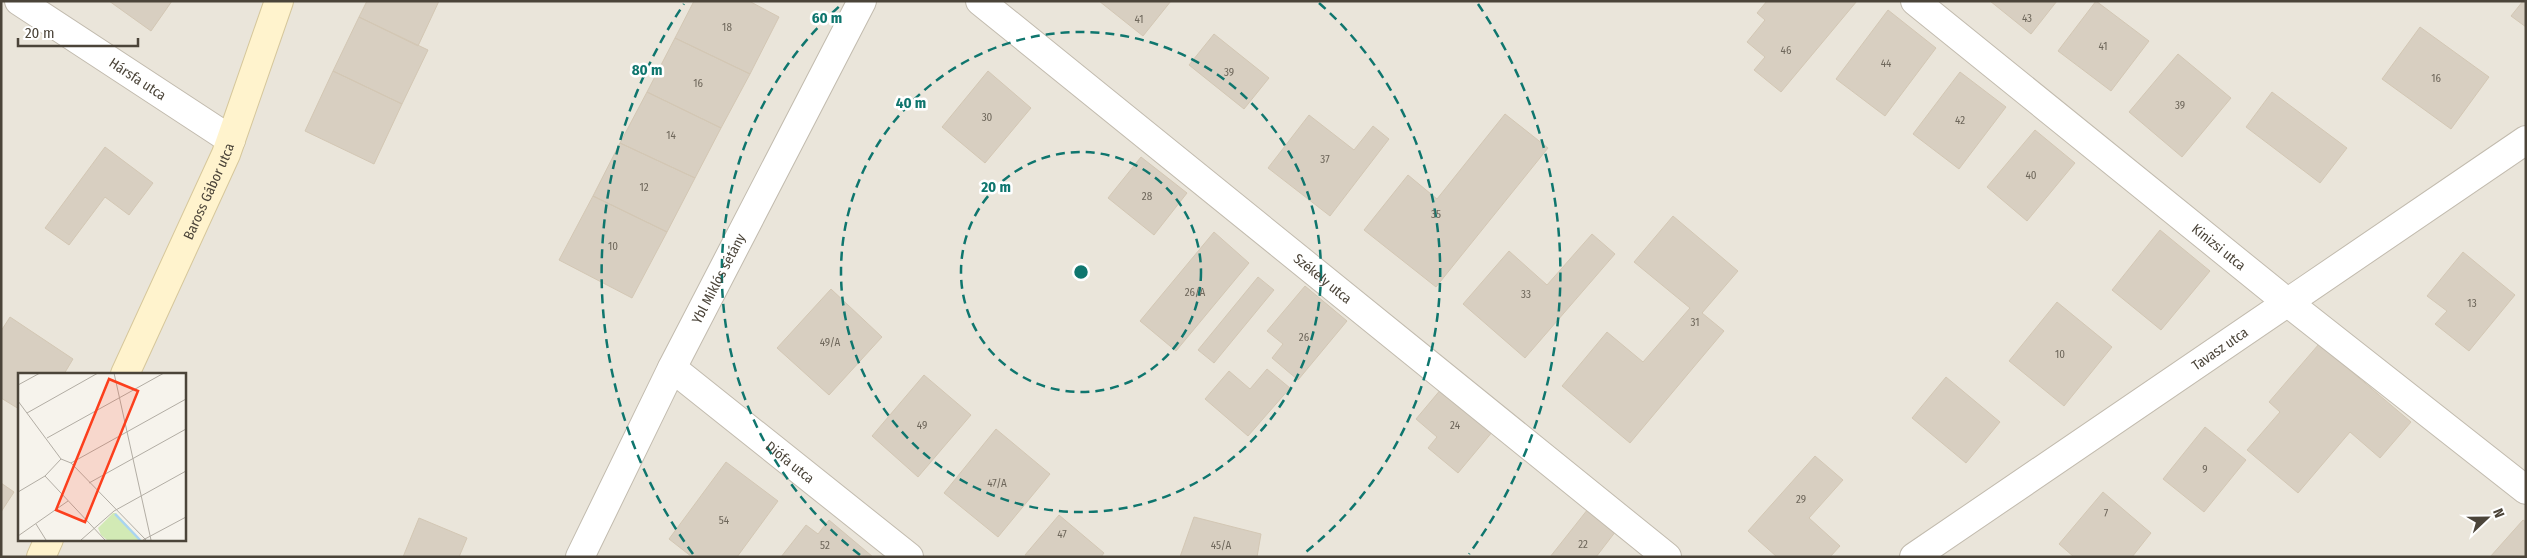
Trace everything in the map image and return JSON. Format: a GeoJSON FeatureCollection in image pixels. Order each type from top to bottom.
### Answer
{"type":"FeatureCollection","features":[{"type":"Feature","properties":{"kind":"street","name":"Hársfa utca"},"geometry":{"type":"LineString","coordinates":[[19,1],[231,140]]}},
{"type":"Feature","properties":{"kind":"street","name":"Baross Gábor utca"},"geometry":{"type":"LineString","coordinates":[[125,373],[231,140],[278,1]]}},
{"type":"Feature","properties":{"kind":"street","name":"Ybl Miklós sétány"},"geometry":{"type":"LineString","coordinates":[[580,557],[672,368],[862,1]]}},
{"type":"Feature","properties":{"kind":"street","name":"Székely utca"},"geometry":{"type":"LineString","coordinates":[[980,1],[1666,557]]}},
{"type":"Feature","properties":{"kind":"street","name":"Kinizsi utca"},"geometry":{"type":"LineString","coordinates":[[1915,1],[2287,302],[2526,490]]}},
{"type":"Feature","properties":{"kind":"street","name":"Tavasz utca"},"geometry":{"type":"LineString","coordinates":[[1914,557],[2526,140]]}},
{"type":"Feature","properties":{"kind":"street","name":"Diófa utca"},"geometry":{"type":"LineString","coordinates":[[672,368],[910,557]]}},
{"type":"Feature","properties":{"kind":"street"},"geometry":{"type":"LineString","coordinates":[[41,557],[49,540]]}},
{"type":"Feature","properties":{"kind":"shaded area"},"geometry":{"type":"Polygon","coordinates":[[[1,1],[2526,1],[2526,557],[1,557],[1,1]]]}},
{"type":"Feature","properties":{"kind":"building"},"geometry":{"type":"Polygon","coordinates":[[[109,1],[172,1],[151,31],[109,1]]]}},
{"type":"Feature","properties":{"kind":"building"},"geometry":{"type":"Polygon","coordinates":[[[367,1],[439,1],[418,46],[359,17],[367,1]]]}},
{"type":"Feature","properties":{"kind":"building"},"geometry":{"type":"Polygon","coordinates":[[[694,1],[749,1],[779,17],[750,74],[675,38],[694,1]]]}},
{"type":"Feature","properties":{"kind":"building"},"geometry":{"type":"Polygon","coordinates":[[[1099,1],[1171,1],[1143,36],[1099,1]]]}},
{"type":"Feature","properties":{"kind":"building"},"geometry":{"type":"Polygon","coordinates":[[[1767,1],[1857,1],[1781,92],[1754,70],[1765,57],[1747,42],[1765,20],[1757,13],[1767,1]]]}},
{"type":"Feature","properties":{"kind":"building"},"geometry":{"type":"Polygon","coordinates":[[[1990,1],[2057,1],[2031,34],[1990,1]]]}},
{"type":"Feature","properties":{"kind":"building"},"geometry":{"type":"Polygon","coordinates":[[[2096,1],[2149,41],[2111,91],[2058,51],[2096,1]]]}},
{"type":"Feature","properties":{"kind":"building"},"geometry":{"type":"Polygon","coordinates":[[[2523,1],[2526,1],[2526,27],[2511,16],[2523,1]]]}},
{"type":"Feature","properties":{"kind":"building"},"geometry":{"type":"Polygon","coordinates":[[[1888,10],[1936,48],[1885,116],[1836,79],[1888,10]]]}},
{"type":"Feature","properties":{"kind":"building"},"geometry":{"type":"Polygon","coordinates":[[[359,17],[428,50],[402,104],[333,71],[359,17]]]}},
{"type":"Feature","properties":{"kind":"building"},"geometry":{"type":"Polygon","coordinates":[[[2420,27],[2489,77],[2451,129],[2382,79],[2420,27]]]}},
{"type":"Feature","properties":{"kind":"building"},"geometry":{"type":"Polygon","coordinates":[[[1214,34],[1269,78],[1244,109],[1189,65],[1214,34]]]}},
{"type":"Feature","properties":{"kind":"building"},"geometry":{"type":"Polygon","coordinates":[[[675,38],[750,74],[721,128],[647,92],[675,38]]]}},
{"type":"Feature","properties":{"kind":"building"},"geometry":{"type":"Polygon","coordinates":[[[2178,54],[2231,98],[2182,157],[2129,112],[2178,54]]]}},
{"type":"Feature","properties":{"kind":"building"},"geometry":{"type":"Polygon","coordinates":[[[333,71],[402,104],[374,164],[305,131],[333,71]]]}},
{"type":"Feature","properties":{"kind":"building"},"geometry":{"type":"Polygon","coordinates":[[[988,71],[1031,108],[985,163],[942,127],[988,71]]]}},
{"type":"Feature","properties":{"kind":"building"},"geometry":{"type":"Polygon","coordinates":[[[1960,72],[2006,107],[1959,169],[1913,134],[1960,72]]]}},
{"type":"Feature","properties":{"kind":"building"},"geometry":{"type":"Polygon","coordinates":[[[647,92],[721,128],[695,178],[620,143],[647,92]]]}},
{"type":"Feature","properties":{"kind":"building"},"geometry":{"type":"Polygon","coordinates":[[[2272,92],[2347,148],[2320,183],[2246,127],[2272,92]]]}},
{"type":"Feature","properties":{"kind":"building"},"geometry":{"type":"Polygon","coordinates":[[[1505,114],[1548,148],[1436,287],[1364,230],[1408,175],[1437,199],[1505,114]]]}},
{"type":"Feature","properties":{"kind":"building"},"geometry":{"type":"Polygon","coordinates":[[[1309,115],[1354,150],[1373,126],[1389,139],[1330,216],[1268,168],[1309,115]]]}},
{"type":"Feature","properties":{"kind":"building"},"geometry":{"type":"Polygon","coordinates":[[[2035,130],[2075,163],[2027,221],[1987,187],[2035,130]]]}},
{"type":"Feature","properties":{"kind":"building"},"geometry":{"type":"Polygon","coordinates":[[[620,143],[695,178],[667,232],[593,196],[620,143]]]}},
{"type":"Feature","properties":{"kind":"building"},"geometry":{"type":"Polygon","coordinates":[[[105,147],[153,183],[129,215],[105,197],[69,245],[45,228],[105,147]]]}},
{"type":"Feature","properties":{"kind":"building"},"geometry":{"type":"Polygon","coordinates":[[[1141,157],[1187,193],[1154,235],[1108,198],[1141,157]]]}},
{"type":"Feature","properties":{"kind":"building"},"geometry":{"type":"Polygon","coordinates":[[[593,196],[667,232],[632,298],[559,260],[593,196]]]}},
{"type":"Feature","properties":{"kind":"building"},"geometry":{"type":"Polygon","coordinates":[[[1673,216],[1738,271],[1702,313],[1724,331],[1630,443],[1562,386],[1607,332],[1643,362],[1690,308],[1634,262],[1673,216]]]}},
{"type":"Feature","properties":{"kind":"building"},"geometry":{"type":"Polygon","coordinates":[[[2160,230],[2210,271],[2161,330],[2112,290],[2160,230]]]}},
{"type":"Feature","properties":{"kind":"building"},"geometry":{"type":"Polygon","coordinates":[[[1214,232],[1249,263],[1176,351],[1140,321],[1214,232]]]}},
{"type":"Feature","properties":{"kind":"building"},"geometry":{"type":"Polygon","coordinates":[[[1592,234],[1615,254],[1525,358],[1463,304],[1509,251],[1547,285],[1592,234]]]}},
{"type":"Feature","properties":{"kind":"building"},"geometry":{"type":"Polygon","coordinates":[[[2463,252],[2515,295],[2469,351],[2435,324],[2447,311],[2427,296],[2463,252]]]}},
{"type":"Feature","properties":{"kind":"building"},"geometry":{"type":"Polygon","coordinates":[[[1258,277],[1274,290],[1214,363],[1198,350],[1258,277]]]}},
{"type":"Feature","properties":{"kind":"building"},"geometry":{"type":"Polygon","coordinates":[[[1305,286],[1347,321],[1298,380],[1272,358],[1283,344],[1267,331],[1305,286]]]}},
{"type":"Feature","properties":{"kind":"building"},"geometry":{"type":"Polygon","coordinates":[[[831,289],[882,337],[829,395],[777,348],[831,289]]]}},
{"type":"Feature","properties":{"kind":"building"},"geometry":{"type":"Polygon","coordinates":[[[2057,302],[2112,347],[2064,406],[2009,361],[2057,302]]]}},
{"type":"Feature","properties":{"kind":"building"},"geometry":{"type":"Polygon","coordinates":[[[10,317],[73,359],[65,373],[18,373],[18,408],[1,398],[1,331],[10,317]]]}},
{"type":"Feature","properties":{"kind":"building"},"geometry":{"type":"Polygon","coordinates":[[[2319,344],[2411,422],[2380,458],[2350,432],[2298,493],[2247,450],[2280,412],[2269,402],[2319,344]]]}},
{"type":"Feature","properties":{"kind":"building"},"geometry":{"type":"Polygon","coordinates":[[[1267,369],[1290,388],[1248,436],[1205,399],[1229,371],[1250,389],[1267,369]]]}},
{"type":"Feature","properties":{"kind":"building"},"geometry":{"type":"Polygon","coordinates":[[[924,375],[971,415],[918,477],[872,436],[924,375]]]}},
{"type":"Feature","properties":{"kind":"building"},"geometry":{"type":"Polygon","coordinates":[[[1946,377],[2000,422],[1966,463],[1912,418],[1946,377]]]}},
{"type":"Feature","properties":{"kind":"building"},"geometry":{"type":"Polygon","coordinates":[[[1442,388],[1493,431],[1458,473],[1428,448],[1437,437],[1416,419],[1442,388]]]}},
{"type":"Feature","properties":{"kind":"building"},"geometry":{"type":"Polygon","coordinates":[[[2205,427],[2246,460],[2204,512],[2163,479],[2205,427]]]}},
{"type":"Feature","properties":{"kind":"building"},"geometry":{"type":"Polygon","coordinates":[[[996,429],[1050,474],[998,537],[944,493],[996,429]]]}},
{"type":"Feature","properties":{"kind":"building"},"geometry":{"type":"Polygon","coordinates":[[[1815,456],[1843,480],[1809,518],[1840,546],[1830,557],[1777,557],[1748,531],[1815,456]]]}},
{"type":"Feature","properties":{"kind":"building"},"geometry":{"type":"Polygon","coordinates":[[[726,462],[778,501],[737,557],[692,557],[669,539],[726,462]]]}},
{"type":"Feature","properties":{"kind":"building"},"geometry":{"type":"Polygon","coordinates":[[[1,483],[14,492],[1,512],[1,483]]]}},
{"type":"Feature","properties":{"kind":"building"},"geometry":{"type":"Polygon","coordinates":[[[2103,492],[2151,533],[2132,557],[2074,557],[2059,544],[2103,492]]]}},
{"type":"Feature","properties":{"kind":"building"},"geometry":{"type":"Polygon","coordinates":[[[1588,509],[1616,531],[1596,557],[1550,557],[1588,509]]]}},
{"type":"Feature","properties":{"kind":"building"},"geometry":{"type":"Polygon","coordinates":[[[1059,515],[1104,553],[1101,557],[1025,555],[1059,515]]]}},
{"type":"Feature","properties":{"kind":"building"},"geometry":{"type":"Polygon","coordinates":[[[1194,517],[1261,534],[1257,557],[1180,557],[1194,517]]]}},
{"type":"Feature","properties":{"kind":"building"},"geometry":{"type":"Polygon","coordinates":[[[419,518],[467,538],[459,557],[403,557],[419,518]]]}},
{"type":"Feature","properties":{"kind":"building"},"geometry":{"type":"Polygon","coordinates":[[[829,520],[873,557],[781,557],[806,525],[818,534],[829,520]]]}},
{"type":"Feature","properties":{"kind":"building"},"geometry":{"type":"Polygon","coordinates":[[[2523,520],[2526,522],[2526,557],[2490,557],[2523,520]]]}}]}
